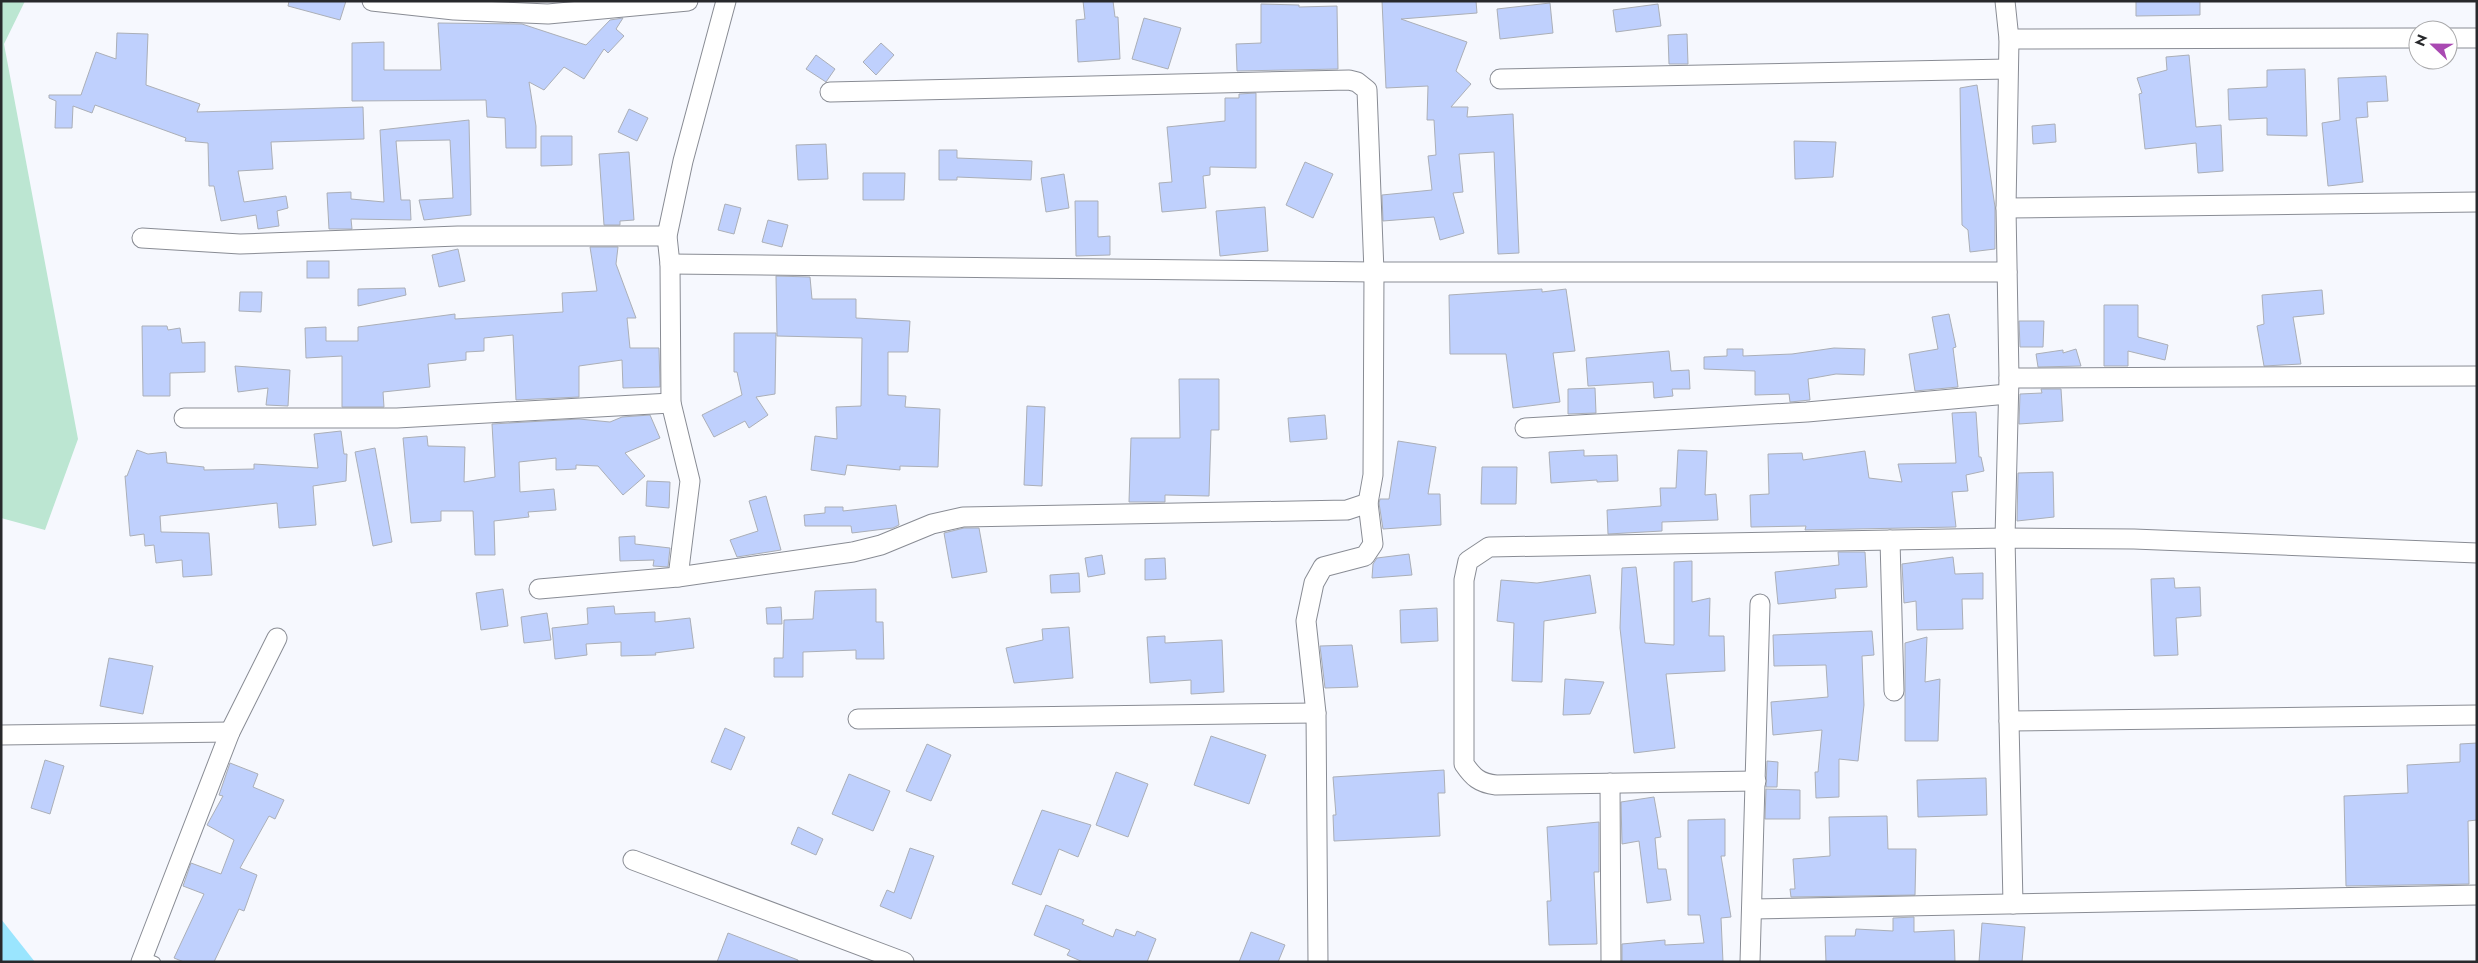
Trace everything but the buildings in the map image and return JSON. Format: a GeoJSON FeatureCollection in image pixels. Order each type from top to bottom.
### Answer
{"type":"FeatureCollection","features":[{"type":"Feature","properties":{"kind":"street"},"geometry":{"type":"LineString","coordinates":[[372,1],[454,10],[548,14],[688,1]]}},
{"type":"Feature","properties":{"kind":"street"},"geometry":{"type":"LineString","coordinates":[[678,577],[690,481],[671,403],[670,264],[667,236],[683,161],[726,1]]}},
{"type":"Feature","properties":{"kind":"street"},"geometry":{"type":"LineString","coordinates":[[2005,1],[2009,39],[2006,208],[2009,386],[2004,538],[2013,904]]}},
{"type":"Feature","properties":{"kind":"street"},"geometry":{"type":"LineString","coordinates":[[2009,39],[2408,38]]}},
{"type":"Feature","properties":{"kind":"street"},"geometry":{"type":"LineString","coordinates":[[2458,38],[2477,38]]}},
{"type":"Feature","properties":{"kind":"street"},"geometry":{"type":"LineString","coordinates":[[1500,79],[2008,69]]}},
{"type":"Feature","properties":{"kind":"street"},"geometry":{"type":"LineString","coordinates":[[830,92],[1357,82],[1367,90],[1374,272],[1373,475],[1368,503],[1373,544],[1365,556],[1322,567],[1314,584],[1306,621],[1316,713],[1318,962]]}},
{"type":"Feature","properties":{"kind":"street"},"geometry":{"type":"LineString","coordinates":[[2006,208],[2477,202]]}},
{"type":"Feature","properties":{"kind":"street"},"geometry":{"type":"LineString","coordinates":[[142,238],[240,244],[458,236],[667,236]]}},
{"type":"Feature","properties":{"kind":"street"},"geometry":{"type":"LineString","coordinates":[[670,264],[1374,272],[2007,272]]}},
{"type":"Feature","properties":{"kind":"street"},"geometry":{"type":"LineString","coordinates":[[1525,428],[1807,412],[2009,386],[2477,376]]}},
{"type":"Feature","properties":{"kind":"street"},"geometry":{"type":"LineString","coordinates":[[184,418],[397,418],[671,403]]}},
{"type":"Feature","properties":{"kind":"street"},"geometry":{"type":"LineString","coordinates":[[539,589],[678,577],[853,552],[881,545],[932,524],[963,517],[1347,510],[1368,503]]}},
{"type":"Feature","properties":{"kind":"street"},"geometry":{"type":"LineString","coordinates":[[1756,781],[1484,784],[1474,777],[1464,764],[1464,580],[1468,561],[1489,547],[2004,538],[2134,539],[2477,553]]}},
{"type":"Feature","properties":{"kind":"street"},"geometry":{"type":"LineString","coordinates":[[1890,540],[1894,691]]}},
{"type":"Feature","properties":{"kind":"street"},"geometry":{"type":"LineString","coordinates":[[1750,962],[1753,909],[1760,604]]}},
{"type":"Feature","properties":{"kind":"street"},"geometry":{"type":"LineString","coordinates":[[146,960],[230,732],[277,638]]}},
{"type":"Feature","properties":{"kind":"street"},"geometry":{"type":"LineString","coordinates":[[858,720],[1316,713]]}},
{"type":"Feature","properties":{"kind":"street"},"geometry":{"type":"LineString","coordinates":[[2009,721],[2477,715]]}},
{"type":"Feature","properties":{"kind":"street"},"geometry":{"type":"LineString","coordinates":[[1,735],[230,732]]}},
{"type":"Feature","properties":{"kind":"street"},"geometry":{"type":"LineString","coordinates":[[1610,783],[1610,962]]}},
{"type":"Feature","properties":{"kind":"street"},"geometry":{"type":"LineString","coordinates":[[634,860],[904,962]]}},
{"type":"Feature","properties":{"kind":"street"},"geometry":{"type":"LineString","coordinates":[[1753,909],[2477,895]]}},
{"type":"Feature","properties":{"kind":"green space"},"geometry":{"type":"Polygon","coordinates":[[[1,1],[25,1],[4,44],[78,439],[45,530],[1,518],[1,1]]]}},
{"type":"Feature","properties":{"kind":"water"},"geometry":{"type":"Polygon","coordinates":[[[1,919],[35,962],[1,962],[1,919]]]}}]}
